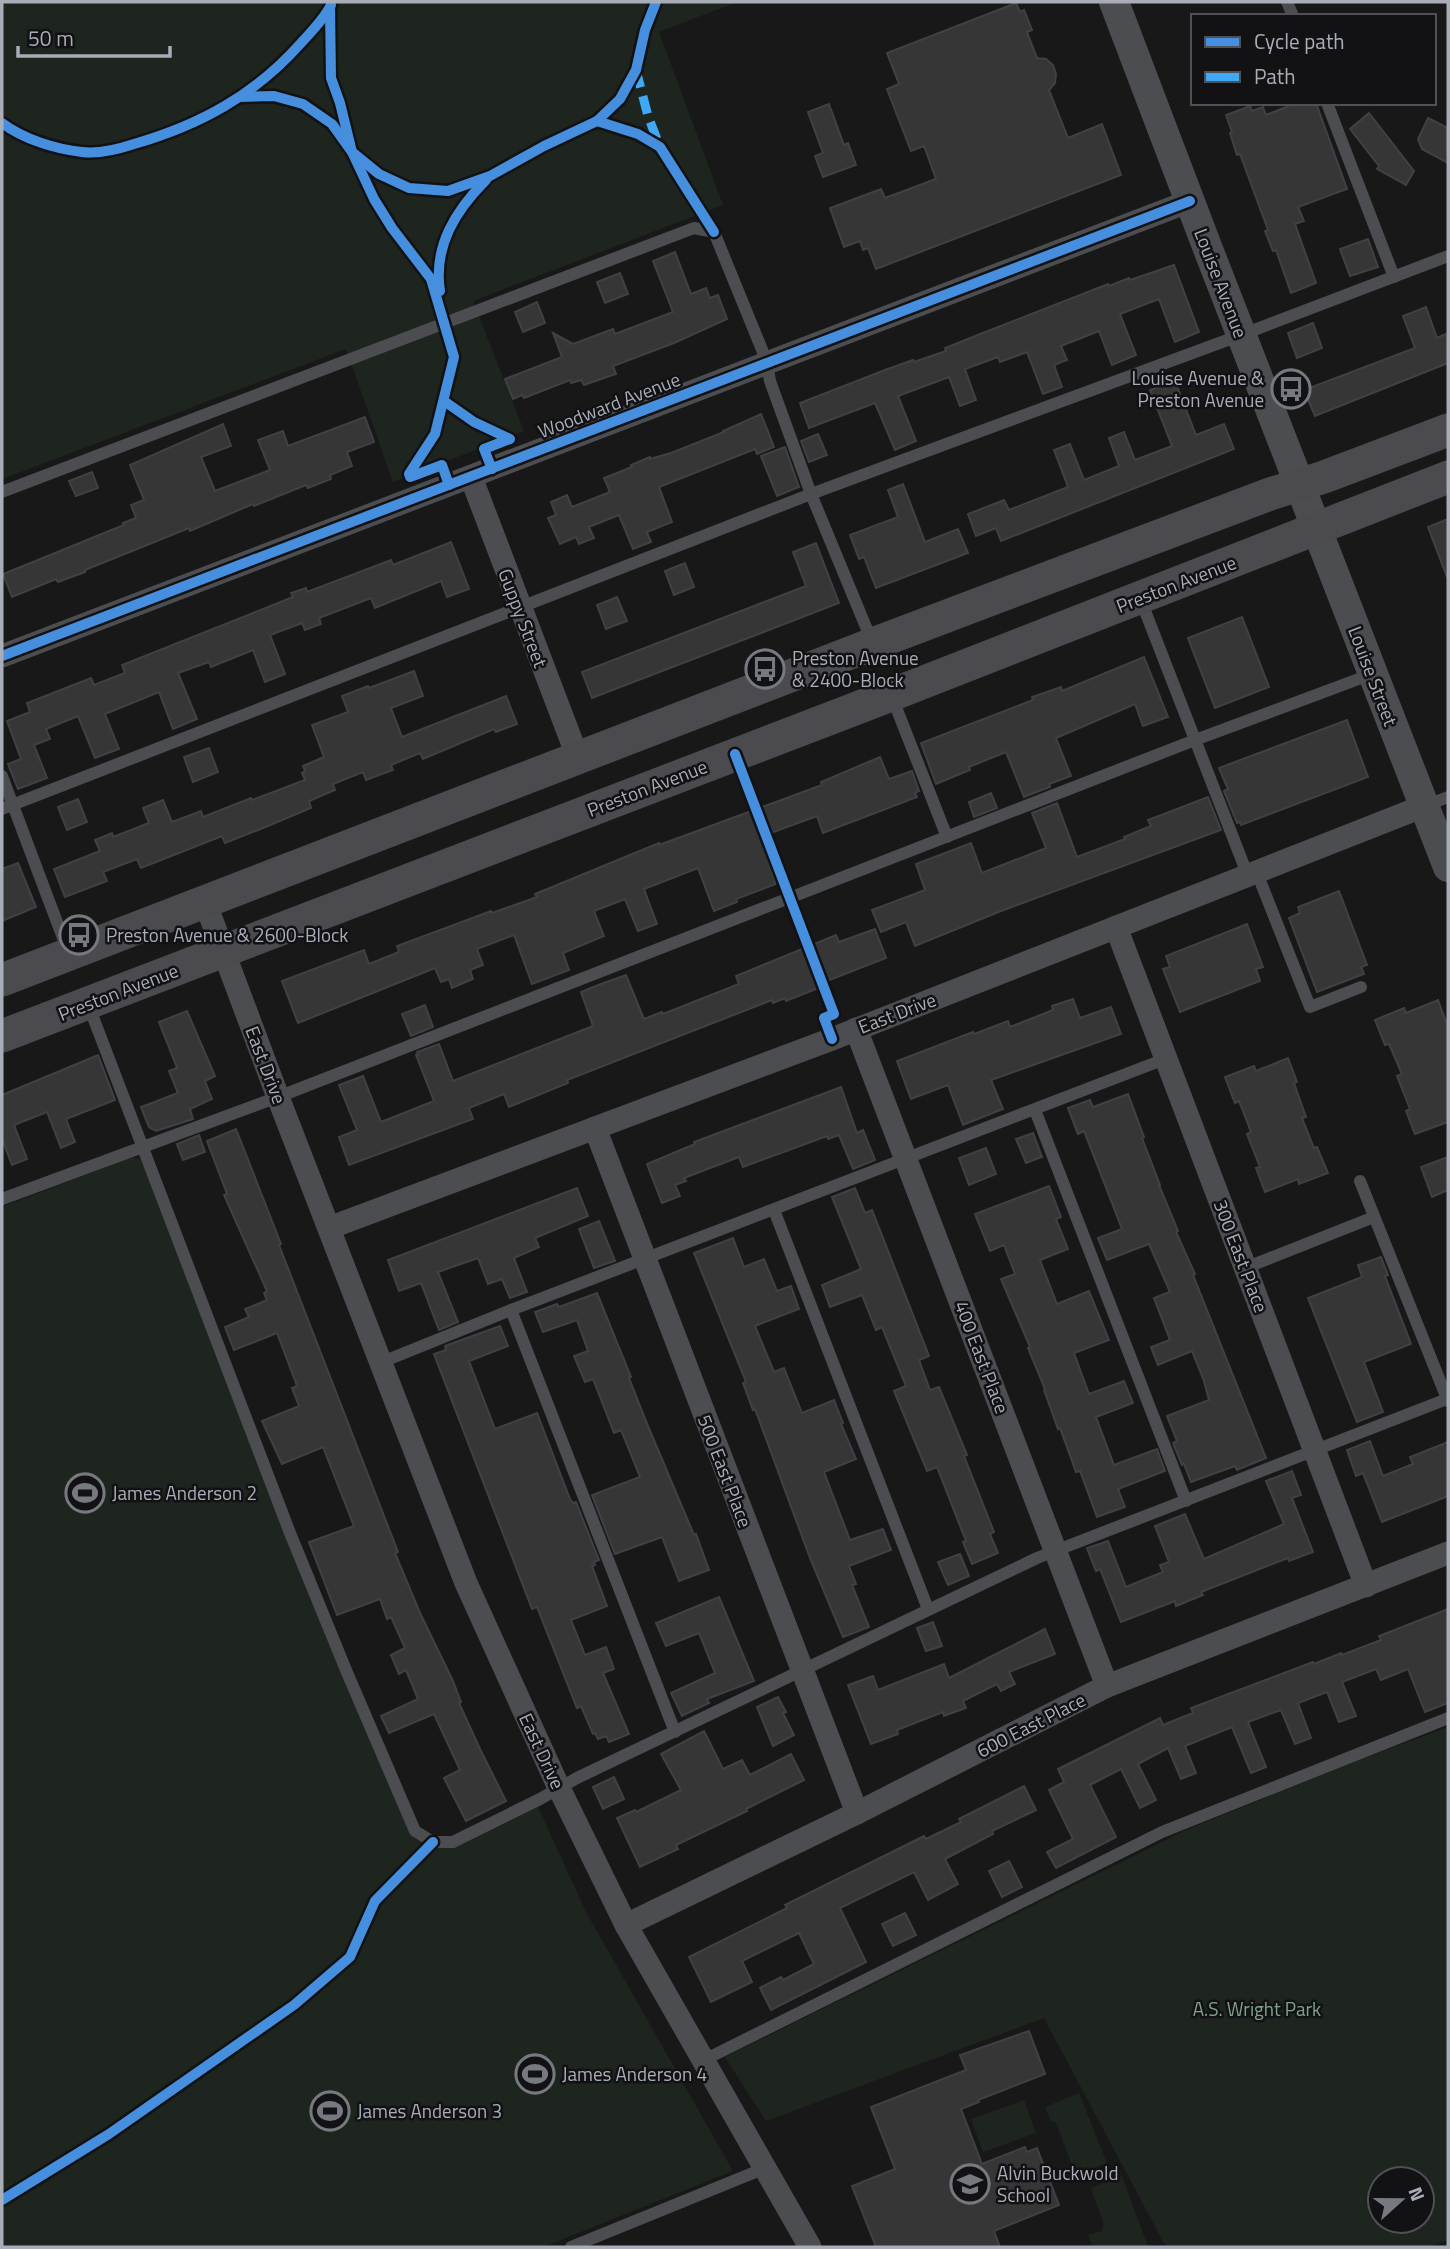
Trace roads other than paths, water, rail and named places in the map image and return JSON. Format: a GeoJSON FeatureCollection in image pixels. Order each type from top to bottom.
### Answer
{"type":"FeatureCollection","features":[{"type":"Feature","properties":{"kind":"main road"},"geometry":{"type":"LineString","coordinates":[[2,980],[873,644],[1270,494],[1448,430]]}},
{"type":"Feature","properties":{"kind":"main road","name":"Preston Avenue"},"geometry":{"type":"LineString","coordinates":[[2,1036],[891,695],[1448,477]]}},
{"type":"Feature","properties":{"kind":"street","name":"Louise Avenue"},"geometry":{"type":"LineString","coordinates":[[1114,2],[1299,485]]}},
{"type":"Feature","properties":{"kind":"street","name":"Woodward Avenue"},"geometry":{"type":"LineString","coordinates":[[2,656],[1190,201]]}},
{"type":"Feature","properties":{"kind":"street","name":"Guppy Street"},"geometry":{"type":"LineString","coordinates":[[471,477],[519,609],[578,758]]}},
{"type":"Feature","properties":{"kind":"street","name":"Louise Street"},"geometry":{"type":"LineString","coordinates":[[1299,485],[1372,674],[1436,802],[1448,867]]}},
{"type":"Feature","properties":{"kind":"street","name":"East Drive"},"geometry":{"type":"LineString","coordinates":[[329,1228],[856,1029],[1436,802]]}},
{"type":"Feature","properties":{"kind":"street","name":"East Drive"},"geometry":{"type":"LineString","coordinates":[[205,902],[466,1583],[559,1788],[626,1925],[810,2247]]}},
{"type":"Feature","properties":{"kind":"street","name":"300 East Place"},"geometry":{"type":"LineString","coordinates":[[1116,927],[1366,1586]]}},
{"type":"Feature","properties":{"kind":"street","name":"400 East Place"},"geometry":{"type":"LineString","coordinates":[[856,1029],[1107,1686]]}},
{"type":"Feature","properties":{"kind":"street","name":"500 East Place"},"geometry":{"type":"LineString","coordinates":[[594,1128],[857,1813]]}},
{"type":"Feature","properties":{"kind":"street","name":"600 East Place"},"geometry":{"type":"LineString","coordinates":[[626,1925],[857,1813],[1107,1686],[1448,1553]]}},
{"type":"Feature","properties":{"kind":"lane"},"geometry":{"type":"LineString","coordinates":[[1327,105],[1394,277]]}},
{"type":"Feature","properties":{"kind":"lane"},"geometry":{"type":"LineString","coordinates":[[2,492],[694,228],[713,232],[767,362],[770,381],[811,494],[873,644]]}},
{"type":"Feature","properties":{"kind":"lane"},"geometry":{"type":"LineString","coordinates":[[7,807],[811,494],[1448,256]]}},
{"type":"Feature","properties":{"kind":"lane"},"geometry":{"type":"LineString","coordinates":[[1140,598],[1195,740],[1310,1007],[1361,987]]}},
{"type":"Feature","properties":{"kind":"lane"},"geometry":{"type":"LineString","coordinates":[[2,1199],[278,1097],[1195,740],[1372,674]]}},
{"type":"Feature","properties":{"kind":"lane"},"geometry":{"type":"LineString","coordinates":[[891,695],[947,837]]}},
{"type":"Feature","properties":{"kind":"lane"},"geometry":{"type":"LineString","coordinates":[[2,776],[7,807],[69,954]]}},
{"type":"Feature","properties":{"kind":"lane"},"geometry":{"type":"LineString","coordinates":[[88,1004],[290,1533],[346,1670],[415,1831],[433,1842],[453,1842],[928,1609],[1056,1551],[1448,1400],[1360,1181]]}},
{"type":"Feature","properties":{"kind":"lane"},"geometry":{"type":"LineString","coordinates":[[382,1362],[1164,1059]]}},
{"type":"Feature","properties":{"kind":"lane"},"geometry":{"type":"LineString","coordinates":[[1035,1110],[1186,1501]]}},
{"type":"Feature","properties":{"kind":"lane"},"geometry":{"type":"LineString","coordinates":[[774,1210],[928,1609]]}},
{"type":"Feature","properties":{"kind":"lane"},"geometry":{"type":"LineString","coordinates":[[1245,1268],[1374,1217]]}},
{"type":"Feature","properties":{"kind":"lane"},"geometry":{"type":"LineString","coordinates":[[512,1310],[675,1732]]}},
{"type":"Feature","properties":{"kind":"lane"},"geometry":{"type":"LineString","coordinates":[[702,2061],[1163,1832],[1448,1718]]}},
{"type":"Feature","properties":{"kind":"lane"},"geometry":{"type":"LineString","coordinates":[[571,2247],[765,2168]]}},
{"type":"Feature","properties":{"kind":"place","name":"Louise Avenue & Preston Avenue"},"geometry":{"type":"Point","coordinates":[1291,389]}},
{"type":"Feature","properties":{"kind":"place","name":"Preston Avenue & 2400-Block"},"geometry":{"type":"Point","coordinates":[765,669]}},
{"type":"Feature","properties":{"kind":"place","name":"Preston Avenue & 2600-Block"},"geometry":{"type":"Point","coordinates":[79,935]}},
{"type":"Feature","properties":{"kind":"place","name":"James Anderson 2"},"geometry":{"type":"Point","coordinates":[85,1493]}},
{"type":"Feature","properties":{"kind":"place","name":"James Anderson 4"},"geometry":{"type":"Point","coordinates":[535,2074]}},
{"type":"Feature","properties":{"kind":"place","name":"James Anderson 3"},"geometry":{"type":"Point","coordinates":[330,2111]}},
{"type":"Feature","properties":{"kind":"place","name":"Alvin Buckwold School"},"geometry":{"type":"Point","coordinates":[970,2184]}},
{"type":"Feature","properties":{"kind":"park label","name":"A.S. Wright Park"},"geometry":{"type":"Point","coordinates":[1257,2009]}}]}
